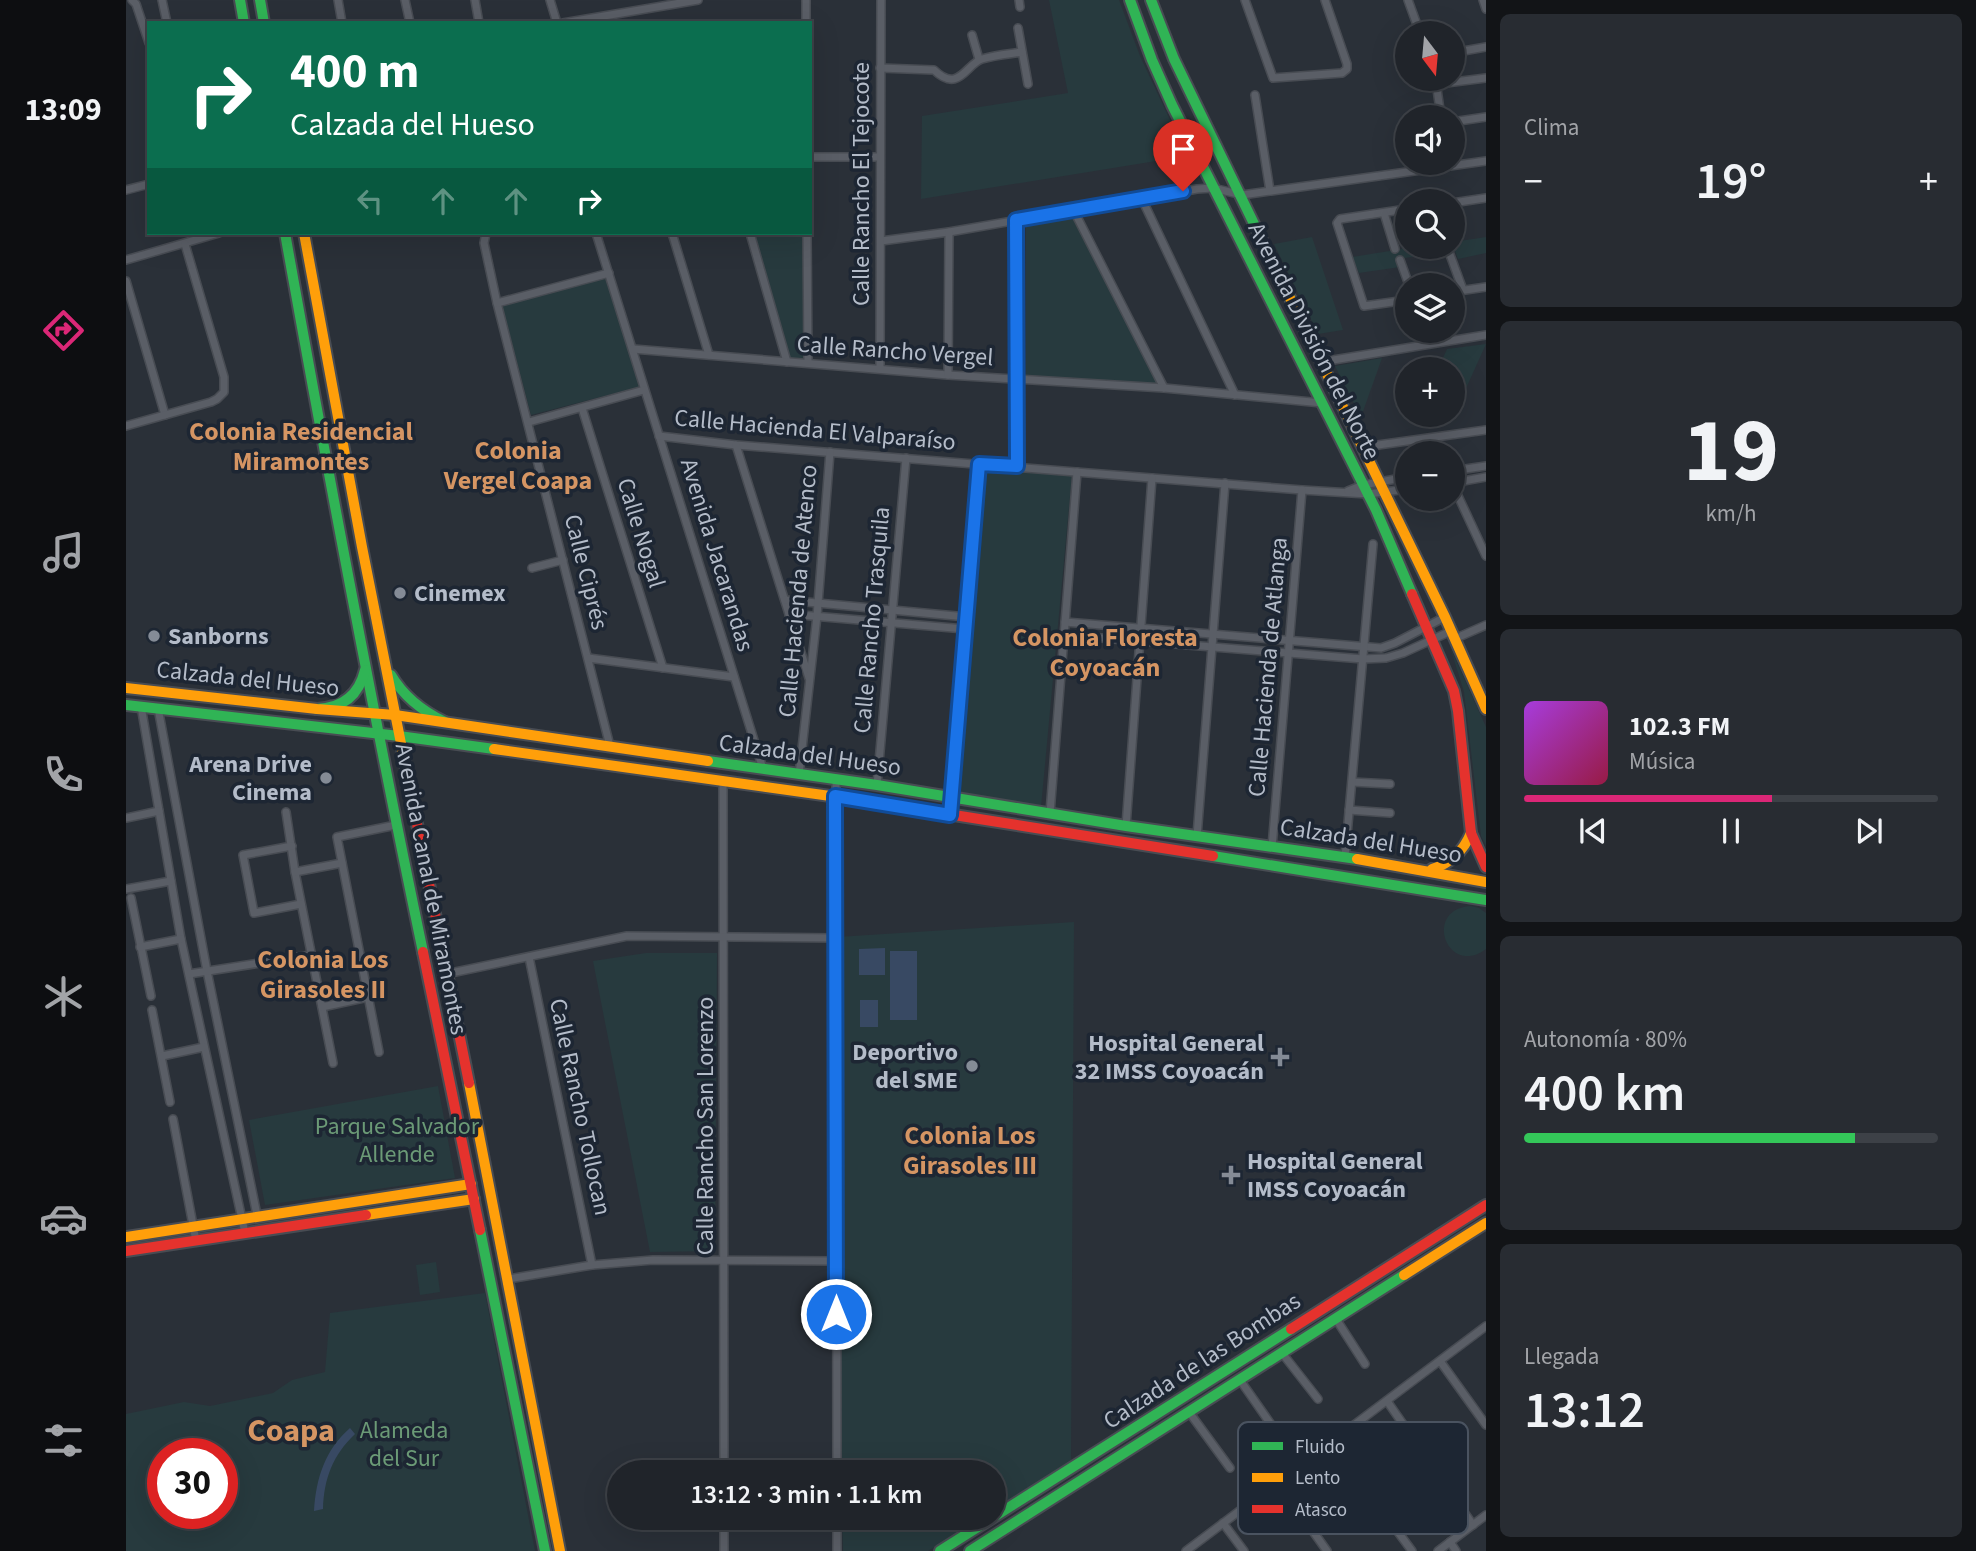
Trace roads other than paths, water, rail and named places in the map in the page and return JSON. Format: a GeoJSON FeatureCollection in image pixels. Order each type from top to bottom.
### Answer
{"type":"FeatureCollection","features":[{"type":"Feature","properties":{"kind":"main road"},"geometry":{"type":"LineString","coordinates":[[240,0],[244,21]]}},
{"type":"Feature","properties":{"kind":"main road"},"geometry":{"type":"LineString","coordinates":[[260,0],[264,21]]}},
{"type":"Feature","properties":{"kind":"main road"},"geometry":{"type":"LineString","coordinates":[[1132,6],[1140,13],[1146,12],[1151,2]]}},
{"type":"Feature","properties":{"kind":"main road","name":"Avenida División del Norte"},"geometry":{"type":"LineString","coordinates":[[1151,2],[1174,58],[1445,617],[1456,633],[1486,709]]}},
{"type":"Feature","properties":{"kind":"main road","name":"Avenida División del Norte"},"geometry":{"type":"LineString","coordinates":[[1132,6],[1172,105],[1366,490],[1433,639],[1454,691],[1471,833],[1486,867]]}},
{"type":"Feature","properties":{"kind":"main road"},"geometry":{"type":"LineString","coordinates":[[1140,28],[1142,22],[1147,19],[1158,22]]}},
{"type":"Feature","properties":{"kind":"main road","name":"Avenida Canal de Miramontes"},"geometry":{"type":"LineString","coordinates":[[285,235],[328,474],[396,825],[545,1551]]}},
{"type":"Feature","properties":{"kind":"main road","name":"Avenida Canal de Miramontes"},"geometry":{"type":"LineString","coordinates":[[304,235],[399,736],[560,1551]]}},
{"type":"Feature","properties":{"kind":"main road"},"geometry":{"type":"LineString","coordinates":[[383,651],[389,671],[406,696],[424,712],[444,722]]}},
{"type":"Feature","properties":{"kind":"main road"},"geometry":{"type":"LineString","coordinates":[[317,709],[331,708],[350,699],[362,682],[365,663]]}},
{"type":"Feature","properties":{"kind":"main road","name":"Calzada del Hueso"},"geometry":{"type":"LineString","coordinates":[[126,688],[395,715],[836,779],[1126,826],[1345,857],[1486,882]]}},
{"type":"Feature","properties":{"kind":"main road","name":"Calzada del Hueso"},"geometry":{"type":"LineString","coordinates":[[126,705],[399,736],[835,796],[1486,900]]}},
{"type":"Feature","properties":{"kind":"main road"},"geometry":{"type":"LineString","coordinates":[[1426,870],[1442,866],[1456,857],[1471,833]]}},
{"type":"Feature","properties":{"kind":"main road"},"geometry":{"type":"LineString","coordinates":[[126,1237],[471,1184]]}},
{"type":"Feature","properties":{"kind":"main road"},"geometry":{"type":"LineString","coordinates":[[126,1251],[474,1199]]}},
{"type":"Feature","properties":{"kind":"main road","name":"Calzada de las Bombas"},"geometry":{"type":"LineString","coordinates":[[940,1551],[1486,1205]]}},
{"type":"Feature","properties":{"kind":"main road","name":"Calzada de las Bombas"},"geometry":{"type":"LineString","coordinates":[[970,1551],[1486,1223]]}},
{"type":"Feature","properties":{"kind":"street"},"geometry":{"type":"LineString","coordinates":[[132,0],[136,4],[147,37]]}},
{"type":"Feature","properties":{"kind":"street"},"geometry":{"type":"LineString","coordinates":[[162,0],[167,21]]}},
{"type":"Feature","properties":{"kind":"street"},"geometry":{"type":"LineString","coordinates":[[338,0],[342,21]]}},
{"type":"Feature","properties":{"kind":"street"},"geometry":{"type":"LineString","coordinates":[[405,0],[410,21]]}},
{"type":"Feature","properties":{"kind":"street"},"geometry":{"type":"LineString","coordinates":[[475,0],[479,21]]}},
{"type":"Feature","properties":{"kind":"street"},"geometry":{"type":"LineString","coordinates":[[550,0],[556,21]]}},
{"type":"Feature","properties":{"kind":"street"},"geometry":{"type":"LineString","coordinates":[[585,21],[698,0]]}},
{"type":"Feature","properties":{"kind":"street"},"geometry":{"type":"LineString","coordinates":[[806,0],[806,21]]}},
{"type":"Feature","properties":{"kind":"street","name":"Calle Rancho El Tejocote"},"geometry":{"type":"LineString","coordinates":[[880,369],[881,0]]}},
{"type":"Feature","properties":{"kind":"street"},"geometry":{"type":"LineString","coordinates":[[1245,0],[1273,78],[1342,72],[1347,69],[1325,0]]}},
{"type":"Feature","properties":{"kind":"street"},"geometry":{"type":"LineString","coordinates":[[1408,0],[1416,21]]}},
{"type":"Feature","properties":{"kind":"street"},"geometry":{"type":"LineString","coordinates":[[1483,0],[1486,9]]}},
{"type":"Feature","properties":{"kind":"street"},"geometry":{"type":"LineString","coordinates":[[1018,28],[1028,84]]}},
{"type":"Feature","properties":{"kind":"street"},"geometry":{"type":"LineString","coordinates":[[972,35],[979,59]]}},
{"type":"Feature","properties":{"kind":"street"},"geometry":{"type":"LineString","coordinates":[[1465,51],[1486,47]]}},
{"type":"Feature","properties":{"kind":"street"},"geometry":{"type":"LineString","coordinates":[[880,68],[934,70],[948,79],[965,74],[979,59],[1022,52]]}},
{"type":"Feature","properties":{"kind":"street"},"geometry":{"type":"LineString","coordinates":[[1439,105],[1438,84],[1486,78]]}},
{"type":"Feature","properties":{"kind":"street"},"geometry":{"type":"LineString","coordinates":[[1255,95],[1270,191]]}},
{"type":"Feature","properties":{"kind":"street"},"geometry":{"type":"LineString","coordinates":[[1465,120],[1486,117]]}},
{"type":"Feature","properties":{"kind":"street"},"geometry":{"type":"LineString","coordinates":[[812,157],[880,157]]}},
{"type":"Feature","properties":{"kind":"street"},"geometry":{"type":"LineString","coordinates":[[1465,163],[1485,161],[1486,170]]}},
{"type":"Feature","properties":{"kind":"street"},"geometry":{"type":"LineString","coordinates":[[881,241],[949,232],[1141,197],[1213,188],[1242,195],[1395,172]]}},
{"type":"Feature","properties":{"kind":"street"},"geometry":{"type":"LineString","coordinates":[[126,181],[127,190],[147,185]]}},
{"type":"Feature","properties":{"kind":"street"},"geometry":{"type":"LineString","coordinates":[[1141,197],[1235,394]]}},
{"type":"Feature","properties":{"kind":"street"},"geometry":{"type":"LineString","coordinates":[[1465,202],[1485,200]]}},
{"type":"Feature","properties":{"kind":"street"},"geometry":{"type":"LineString","coordinates":[[1073,209],[1164,388]]}},
{"type":"Feature","properties":{"kind":"street"},"geometry":{"type":"LineString","coordinates":[[1395,211],[1340,219],[1337,223],[1364,306],[1395,302]]}},
{"type":"Feature","properties":{"kind":"street"},"geometry":{"type":"LineString","coordinates":[[1384,213],[1395,249]]}},
{"type":"Feature","properties":{"kind":"street"},"geometry":{"type":"LineString","coordinates":[[1016,220],[1017,466]]}},
{"type":"Feature","properties":{"kind":"street"},"geometry":{"type":"LineString","coordinates":[[948,374],[949,232]]}},
{"type":"Feature","properties":{"kind":"street"},"geometry":{"type":"LineString","coordinates":[[126,260],[213,235]]}},
{"type":"Feature","properties":{"kind":"street","name":"Calle Ciprés"},"geometry":{"type":"LineString","coordinates":[[486,235],[484,243],[497,303],[610,746]]}},
{"type":"Feature","properties":{"kind":"street","name":"Avenida Jacarandas"},"geometry":{"type":"LineString","coordinates":[[597,235],[762,769]]}},
{"type":"Feature","properties":{"kind":"street"},"geometry":{"type":"LineString","coordinates":[[673,235],[709,355]]}},
{"type":"Feature","properties":{"kind":"street"},"geometry":{"type":"LineString","coordinates":[[751,235],[788,362]]}},
{"type":"Feature","properties":{"kind":"street"},"geometry":{"type":"LineString","coordinates":[[807,235],[808,363]]}},
{"type":"Feature","properties":{"kind":"street"},"geometry":{"type":"LineString","coordinates":[[126,426],[217,399],[224,393],[224,377],[185,244]]}},
{"type":"Feature","properties":{"kind":"street"},"geometry":{"type":"LineString","coordinates":[[1400,260],[1405,273]]}},
{"type":"Feature","properties":{"kind":"street"},"geometry":{"type":"LineString","coordinates":[[497,303],[609,273]]}},
{"type":"Feature","properties":{"kind":"street"},"geometry":{"type":"LineString","coordinates":[[126,281],[165,415]]}},
{"type":"Feature","properties":{"kind":"street"},"geometry":{"type":"LineString","coordinates":[[1465,290],[1486,287]]}},
{"type":"Feature","properties":{"kind":"street"},"geometry":{"type":"LineString","coordinates":[[1321,362],[1486,335]]}},
{"type":"Feature","properties":{"kind":"street","name":"Calle Rancho Vergel"},"geometry":{"type":"LineString","coordinates":[[633,349],[1017,380],[1164,388],[1322,403]]}},
{"type":"Feature","properties":{"kind":"street"},"geometry":{"type":"LineString","coordinates":[[529,422],[644,390]]}},
{"type":"Feature","properties":{"kind":"street","name":"Calle Nogal"},"geometry":{"type":"LineString","coordinates":[[582,408],[663,668]]}},
{"type":"Feature","properties":{"kind":"street"},"geometry":{"type":"LineString","coordinates":[[1378,445],[1486,430]]}},
{"type":"Feature","properties":{"kind":"street","name":"Calle Hacienda El Valparaíso"},"geometry":{"type":"LineString","coordinates":[[659,436],[736,445],[1302,490],[1345,492],[1382,487]]}},
{"type":"Feature","properties":{"kind":"street"},"geometry":{"type":"LineString","coordinates":[[736,445],[810,682]]}},
{"type":"Feature","properties":{"kind":"street","name":"Calle Hacienda de Atenco"},"geometry":{"type":"LineString","coordinates":[[799,775],[817,616],[830,452]]}},
{"type":"Feature","properties":{"kind":"street","name":"Calle Rancho Trasquila"},"geometry":{"type":"LineString","coordinates":[[877,786],[906,458]]}},
{"type":"Feature","properties":{"kind":"street"},"geometry":{"type":"LineString","coordinates":[[950,815],[979,464]]}},
{"type":"Feature","properties":{"kind":"street"},"geometry":{"type":"LineString","coordinates":[[1465,469],[1486,466]]}},
{"type":"Feature","properties":{"kind":"street"},"geometry":{"type":"LineString","coordinates":[[1465,481],[1483,478],[1476,468]]}},
{"type":"Feature","properties":{"kind":"street"},"geometry":{"type":"LineString","coordinates":[[1050,813],[1077,472]]}},
{"type":"Feature","properties":{"kind":"street"},"geometry":{"type":"LineString","coordinates":[[1126,826],[1152,478]]}},
{"type":"Feature","properties":{"kind":"street"},"geometry":{"type":"LineString","coordinates":[[1382,487],[1395,482]]}},
{"type":"Feature","properties":{"kind":"street"},"geometry":{"type":"LineString","coordinates":[[1197,836],[1225,483]]}},
{"type":"Feature","properties":{"kind":"street"},"geometry":{"type":"LineString","coordinates":[[1382,487],[1395,488]]}},
{"type":"Feature","properties":{"kind":"street","name":"Calle Hacienda de Atlanga"},"geometry":{"type":"LineString","coordinates":[[1272,846],[1302,490]]}},
{"type":"Feature","properties":{"kind":"street"},"geometry":{"type":"LineString","coordinates":[[1465,511],[1486,556]]}},
{"type":"Feature","properties":{"kind":"street"},"geometry":{"type":"LineString","coordinates":[[1345,857],[1373,544]]}},
{"type":"Feature","properties":{"kind":"street"},"geometry":{"type":"LineString","coordinates":[[532,568],[563,560]]}},
{"type":"Feature","properties":{"kind":"street"},"geometry":{"type":"LineString","coordinates":[[785,600],[967,617]]}},
{"type":"Feature","properties":{"kind":"street"},"geometry":{"type":"LineString","coordinates":[[789,614],[965,629]]}},
{"type":"Feature","properties":{"kind":"street"},"geometry":{"type":"LineString","coordinates":[[1065,622],[1387,647],[1445,617]]}},
{"type":"Feature","properties":{"kind":"street"},"geometry":{"type":"LineString","coordinates":[[1064,635],[1363,659],[1386,658],[1433,639],[1486,625]]}},
{"type":"Feature","properties":{"kind":"street"},"geometry":{"type":"LineString","coordinates":[[587,659],[734,677]]}},
{"type":"Feature","properties":{"kind":"street"},"geometry":{"type":"LineString","coordinates":[[141,706],[181,939],[245,1233]]}},
{"type":"Feature","properties":{"kind":"street"},"geometry":{"type":"LineString","coordinates":[[158,709],[206,971],[257,1215]]}},
{"type":"Feature","properties":{"kind":"street"},"geometry":{"type":"LineString","coordinates":[[836,779],[836,1460]]}},
{"type":"Feature","properties":{"kind":"street","name":"Calle Rancho San Lorenzo"},"geometry":{"type":"LineString","coordinates":[[723,781],[724,1460]]}},
{"type":"Feature","properties":{"kind":"street"},"geometry":{"type":"LineString","coordinates":[[1352,782],[1390,784]]}},
{"type":"Feature","properties":{"kind":"street"},"geometry":{"type":"LineString","coordinates":[[1349,810],[1390,813]]}},
{"type":"Feature","properties":{"kind":"street"},"geometry":{"type":"LineString","coordinates":[[126,818],[159,811]]}},
{"type":"Feature","properties":{"kind":"street"},"geometry":{"type":"LineString","coordinates":[[286,812],[295,872],[333,1063]]}},
{"type":"Feature","properties":{"kind":"street"},"geometry":{"type":"LineString","coordinates":[[379,1052],[337,837],[396,825]]}},
{"type":"Feature","properties":{"kind":"street"},"geometry":{"type":"LineString","coordinates":[[164,839],[181,836]]}},
{"type":"Feature","properties":{"kind":"street"},"geometry":{"type":"LineString","coordinates":[[292,846],[243,855],[254,912],[301,904]]}},
{"type":"Feature","properties":{"kind":"street"},"geometry":{"type":"LineString","coordinates":[[295,872],[342,863]]}},
{"type":"Feature","properties":{"kind":"street"},"geometry":{"type":"LineString","coordinates":[[126,889],[171,881]]}},
{"type":"Feature","properties":{"kind":"street"},"geometry":{"type":"LineString","coordinates":[[131,898],[150,996]]}},
{"type":"Feature","properties":{"kind":"street"},"geometry":{"type":"LineString","coordinates":[[446,974],[628,936],[835,938]]}},
{"type":"Feature","properties":{"kind":"street"},"geometry":{"type":"LineString","coordinates":[[140,947],[181,939]]}},
{"type":"Feature","properties":{"kind":"street"},"geometry":{"type":"LineString","coordinates":[[189,974],[311,955]]}},
{"type":"Feature","properties":{"kind":"street","name":"Calle Rancho Tollocan"},"geometry":{"type":"LineString","coordinates":[[529,957],[592,1265]]}},
{"type":"Feature","properties":{"kind":"street"},"geometry":{"type":"LineString","coordinates":[[322,1007],[368,996]]}},
{"type":"Feature","properties":{"kind":"street"},"geometry":{"type":"LineString","coordinates":[[152,1010],[170,1102]]}},
{"type":"Feature","properties":{"kind":"street"},"geometry":{"type":"LineString","coordinates":[[162,1056],[204,1047]]}},
{"type":"Feature","properties":{"kind":"street"},"geometry":{"type":"LineString","coordinates":[[215,1095],[231,1093]]}},
{"type":"Feature","properties":{"kind":"street"},"geometry":{"type":"LineString","coordinates":[[173,1119],[196,1241]]}},
{"type":"Feature","properties":{"kind":"street"},"geometry":{"type":"LineString","coordinates":[[126,1230],[126,1237]]}},
{"type":"Feature","properties":{"kind":"street"},"geometry":{"type":"LineString","coordinates":[[508,1279],[592,1265],[653,1260],[836,1261]]}},
{"type":"Feature","properties":{"kind":"street"},"geometry":{"type":"LineString","coordinates":[[1336,1319],[1365,1364]]}},
{"type":"Feature","properties":{"kind":"street"},"geometry":{"type":"LineString","coordinates":[[1359,1422],[1486,1326]]}},
{"type":"Feature","properties":{"kind":"street"},"geometry":{"type":"LineString","coordinates":[[1282,1353],[1318,1399]]}},
{"type":"Feature","properties":{"kind":"street"},"geometry":{"type":"LineString","coordinates":[[1440,1361],[1486,1425]]}},
{"type":"Feature","properties":{"kind":"street"},"geometry":{"type":"LineString","coordinates":[[1240,1380],[1269,1422]]}},
{"type":"Feature","properties":{"kind":"street"},"geometry":{"type":"LineString","coordinates":[[1387,1401],[1402,1422]]}},
{"type":"Feature","properties":{"kind":"street"},"geometry":{"type":"LineString","coordinates":[[1189,1412],[1230,1468]]}},
{"type":"Feature","properties":{"kind":"street"},"geometry":{"type":"LineString","coordinates":[[1186,1551],[1238,1512]]}},
{"type":"Feature","properties":{"kind":"street"},"geometry":{"type":"LineString","coordinates":[[1468,1529],[1486,1515]]}},
{"type":"Feature","properties":{"kind":"street"},"geometry":{"type":"LineString","coordinates":[[1468,1518],[1473,1525]]}},
{"type":"Feature","properties":{"kind":"street"},"geometry":{"type":"LineString","coordinates":[[1223,1523],[1244,1551]]}},
{"type":"Feature","properties":{"kind":"street"},"geometry":{"type":"LineString","coordinates":[[724,1530],[724,1551]]}},
{"type":"Feature","properties":{"kind":"street"},"geometry":{"type":"LineString","coordinates":[[837,1530],[837,1551]]}},
{"type":"Feature","properties":{"kind":"street"},"geometry":{"type":"LineString","coordinates":[[1315,1534],[1327,1551]]}},
{"type":"Feature","properties":{"kind":"street"},"geometry":{"type":"LineString","coordinates":[[1400,1534],[1412,1551]]}},
{"type":"Feature","properties":{"kind":"street"},"geometry":{"type":"LineString","coordinates":[[1438,1551],[1461,1534]]}},
{"type":"Feature","properties":{"kind":"street"},"geometry":{"type":"LineString","coordinates":[[1450,1542],[1456,1551]]}},
{"type":"Feature","properties":{"kind":"water"},"geometry":{"type":"Polygon","coordinates":[[[885,948],[885,975],[859,975],[859,949],[885,948]]]}},
{"type":"Feature","properties":{"kind":"water"},"geometry":{"type":"Polygon","coordinates":[[[890,951],[917,951],[917,1020],[890,1020],[890,951]]]}},
{"type":"Feature","properties":{"kind":"water"},"geometry":{"type":"Polygon","coordinates":[[[860,1000],[878,1000],[878,1027],[860,1027],[860,1000]]]}},
{"type":"Feature","properties":{"kind":"water"},"geometry":{"type":"Polygon","coordinates":[[[350,1428],[355,1434],[341,1450],[331,1468],[325,1487],[323,1509],[314,1511],[323,1465],[334,1446],[350,1428]]]}},
{"type":"Feature","properties":{"kind":"place","name":"Cinemex"},"geometry":{"type":"Point","coordinates":[400,593]}},
{"type":"Feature","properties":{"kind":"place","name":"Sanborns"},"geometry":{"type":"Point","coordinates":[154,636]}},
{"type":"Feature","properties":{"kind":"place","name":"Arena Drive Cinema"},"geometry":{"type":"Point","coordinates":[326,778]}},
{"type":"Feature","properties":{"kind":"place","name":"Hospital General 32 IMSS Coyoacán"},"geometry":{"type":"Point","coordinates":[1280,1057]}},
{"type":"Feature","properties":{"kind":"place","name":"Deportivo del SME"},"geometry":{"type":"Point","coordinates":[972,1066]}},
{"type":"Feature","properties":{"kind":"place","name":"Hospital General IMSS Coyoacán"},"geometry":{"type":"Point","coordinates":[1231,1175]}},
{"type":"Feature","properties":{"kind":"district","name":"Colonia Residencial Miramontes"},"geometry":{"type":"Point","coordinates":[301,446]}},
{"type":"Feature","properties":{"kind":"district","name":"Colonia Vergel Coapa"},"geometry":{"type":"Point","coordinates":[518,465]}},
{"type":"Feature","properties":{"kind":"district","name":"Colonia Floresta Coyoacán"},"geometry":{"type":"Point","coordinates":[1105,652]}},
{"type":"Feature","properties":{"kind":"district","name":"Colonia Los Girasoles II"},"geometry":{"type":"Point","coordinates":[323,974]}},
{"type":"Feature","properties":{"kind":"district","name":"Colonia Los Girasoles III"},"geometry":{"type":"Point","coordinates":[970,1150]}},
{"type":"Feature","properties":{"kind":"district","name":"Coapa"},"geometry":{"type":"Point","coordinates":[291,1431]}},
{"type":"Feature","properties":{"kind":"park label","name":"Parque Salvador Allende"},"geometry":{"type":"Point","coordinates":[397,1140]}},
{"type":"Feature","properties":{"kind":"park label","name":"Alameda del Sur"},"geometry":{"type":"Point","coordinates":[404,1444]}}]}
